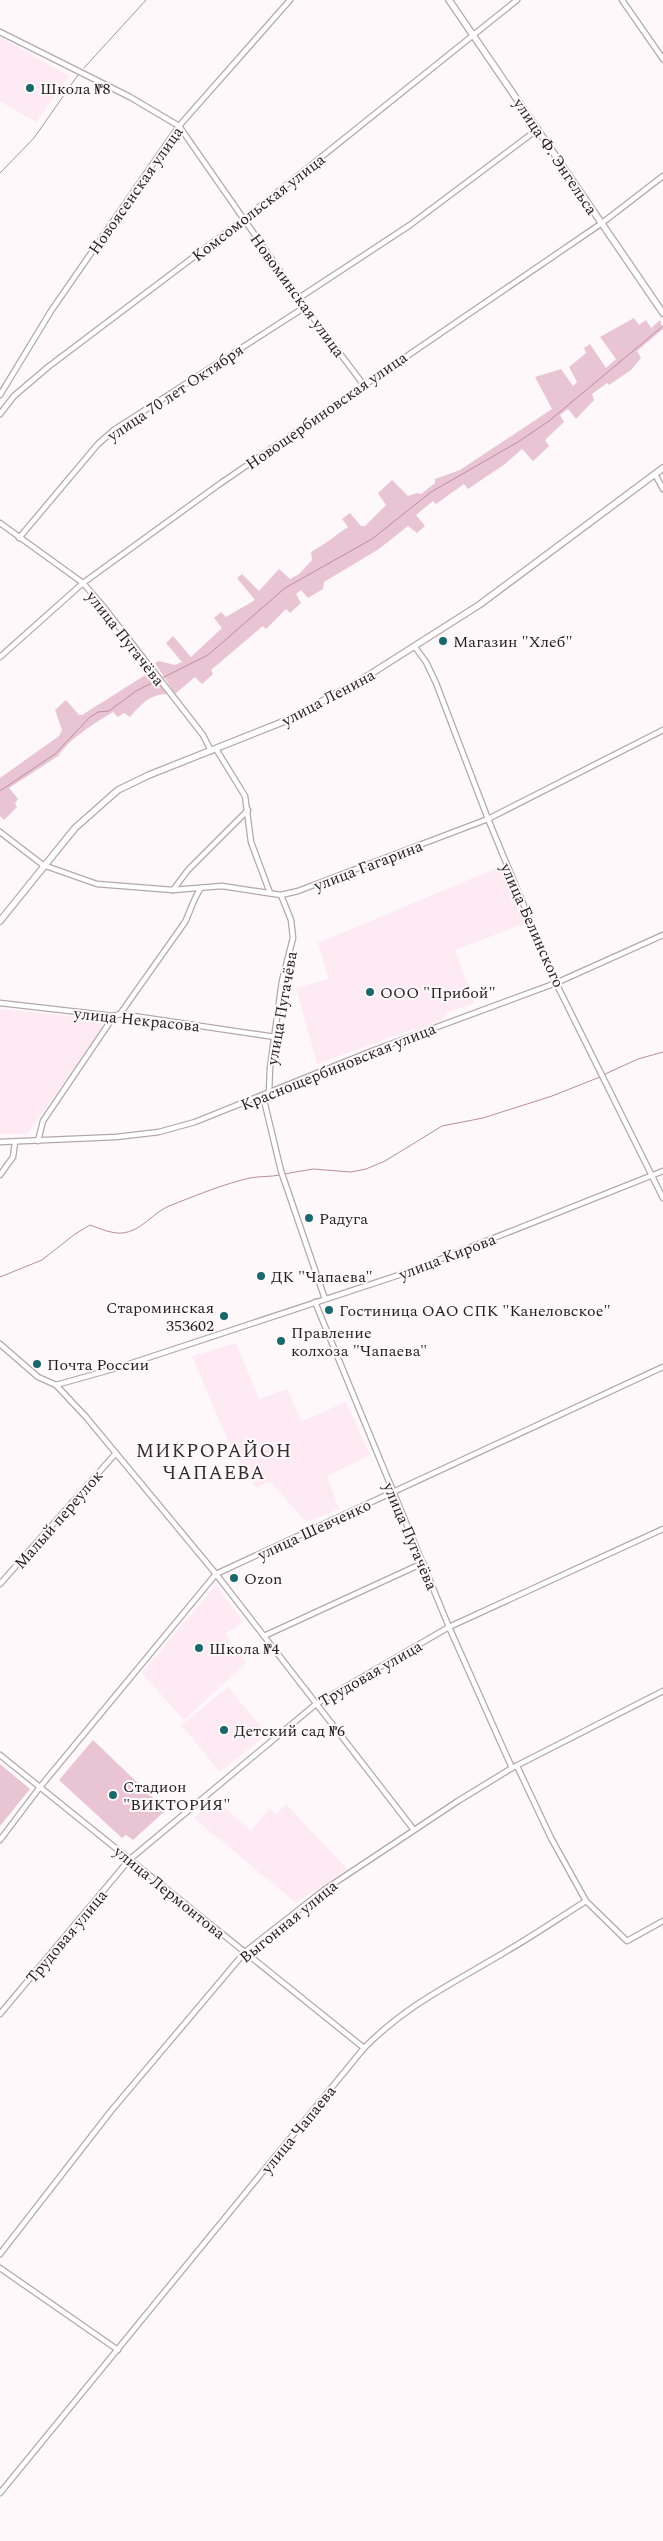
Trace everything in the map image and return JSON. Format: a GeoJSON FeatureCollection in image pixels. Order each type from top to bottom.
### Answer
{"type":"FeatureCollection","features":[{"type":"Feature","properties":{"kind":"main road","name":"улица Ф. Энгельса"},"geometry":{"type":"LineString","coordinates":[[449,0],[663,313]]}},
{"type":"Feature","properties":{"kind":"main road","name":"улица Ленина"},"geometry":{"type":"LineString","coordinates":[[0,920],[75,828],[118,790],[149,775],[214,750],[323,702],[415,647],[479,605],[663,468]]}},
{"type":"Feature","properties":{"kind":"street","name":"Новоясенская улица"},"geometry":{"type":"LineString","coordinates":[[0,395],[51,311],[179,126],[290,0]]}},
{"type":"Feature","properties":{"kind":"street","name":"Комсомольская улица"},"geometry":{"type":"LineString","coordinates":[[0,414],[14,396],[48,367],[244,219],[517,0]]}},
{"type":"Feature","properties":{"kind":"street"},"geometry":{"type":"LineString","coordinates":[[622,0],[663,59]]}},
{"type":"Feature","properties":{"kind":"street","name":"Новоминская улица"},"geometry":{"type":"LineString","coordinates":[[0,32],[130,97],[179,126],[305,307],[363,384]]}},
{"type":"Feature","properties":{"kind":"street"},"geometry":{"type":"LineString","coordinates":[[299,298],[410,225],[538,129]]}},
{"type":"Feature","properties":{"kind":"street","name":"Новощербиновская улица"},"geometry":{"type":"LineString","coordinates":[[0,657],[83,584],[221,483],[363,384],[602,223],[663,176]]}},
{"type":"Feature","properties":{"kind":"street","name":"улица 70 лет Октября"},"geometry":{"type":"LineString","coordinates":[[19,538],[88,456],[114,430],[165,395],[305,307]]}},
{"type":"Feature","properties":{"kind":"street"},"geometry":{"type":"LineString","coordinates":[[655,474],[663,489]]}},
{"type":"Feature","properties":{"kind":"street","name":"улица Пугачёва"},"geometry":{"type":"LineString","coordinates":[[0,523],[83,584],[214,750],[245,796],[251,842],[270,893]]}},
{"type":"Feature","properties":{"kind":"street","name":"улица Белинского"},"geometry":{"type":"LineString","coordinates":[[415,647],[426,662],[436,683],[488,820],[556,983],[663,1198]]}},
{"type":"Feature","properties":{"kind":"street","name":"улица Гагарина"},"geometry":{"type":"LineString","coordinates":[[0,832],[43,865],[97,884],[173,890],[222,886],[281,895],[298,891],[488,820],[663,730]]}},
{"type":"Feature","properties":{"kind":"street"},"geometry":{"type":"LineString","coordinates":[[173,890],[188,870],[248,810]]}},
{"type":"Feature","properties":{"kind":"street"},"geometry":{"type":"LineString","coordinates":[[120,1014],[185,922],[192,908],[194,898],[202,888]]}},
{"type":"Feature","properties":{"kind":"street","name":"улица Пугачёва"},"geometry":{"type":"LineString","coordinates":[[269,1093],[268,1080],[282,980],[294,932],[281,895]]}},
{"type":"Feature","properties":{"kind":"street","name":"Краснощербиновская улица"},"geometry":{"type":"LineString","coordinates":[[0,1142],[159,1132],[195,1122],[372,1052],[556,983],[663,935]]}},
{"type":"Feature","properties":{"kind":"street","name":"улица Некрасова"},"geometry":{"type":"LineString","coordinates":[[0,1004],[114,1016],[120,1014],[275,1037]]}},
{"type":"Feature","properties":{"kind":"street"},"geometry":{"type":"LineString","coordinates":[[102,1014],[107,1027]]}},
{"type":"Feature","properties":{"kind":"street"},"geometry":{"type":"LineString","coordinates":[[38,1141],[43,1121],[114,1016]]}},
{"type":"Feature","properties":{"kind":"street"},"geometry":{"type":"LineString","coordinates":[[263,1096],[283,1178],[325,1299]]}},
{"type":"Feature","properties":{"kind":"street"},"geometry":{"type":"LineString","coordinates":[[0,1175],[13,1157],[15,1142]]}},
{"type":"Feature","properties":{"kind":"street","name":"улица Кирова"},"geometry":{"type":"LineString","coordinates":[[56,1385],[120,1367],[408,1272],[663,1170]]}},
{"type":"Feature","properties":{"kind":"street","name":"улица Пугачёва"},"geometry":{"type":"LineString","coordinates":[[315,1302],[392,1493],[449,1627],[515,1767],[586,1901]]}},
{"type":"Feature","properties":{"kind":"street"},"geometry":{"type":"LineString","coordinates":[[1,1347],[38,1377],[56,1385],[116,1453],[216,1574],[414,1830]]}},
{"type":"Feature","properties":{"kind":"street","name":"улица Шевченко"},"geometry":{"type":"LineString","coordinates":[[0,1840],[40,1787],[216,1574],[663,1367]]}},
{"type":"Feature","properties":{"kind":"street","name":"Малый переулок"},"geometry":{"type":"LineString","coordinates":[[0,1584],[116,1453]]}},
{"type":"Feature","properties":{"kind":"street","name":"Трудовая улица"},"geometry":{"type":"LineString","coordinates":[[0,2014],[129,1860],[316,1704],[449,1627],[663,1528]]}},
{"type":"Feature","properties":{"kind":"street"},"geometry":{"type":"LineString","coordinates":[[264,1636],[423,1563]]}},
{"type":"Feature","properties":{"kind":"street","name":"Выгонная улица"},"geometry":{"type":"LineString","coordinates":[[0,2254],[111,2111],[245,1952],[324,1890],[414,1830],[515,1767],[663,1691]]}},
{"type":"Feature","properties":{"kind":"street","name":"улица Лермонтова"},"geometry":{"type":"LineString","coordinates":[[0,1756],[364,2048]]}},
{"type":"Feature","properties":{"kind":"street"},"geometry":{"type":"LineString","coordinates":[[586,1901],[627,1941],[663,1921]]}},
{"type":"Feature","properties":{"kind":"street","name":"улица Чапаева"},"geometry":{"type":"LineString","coordinates":[[0,2493],[364,2048],[388,2024],[425,1997],[505,1952],[586,1901]]}},
{"type":"Feature","properties":{"kind":"street"},"geometry":{"type":"LineString","coordinates":[[0,2268],[118,2350]]}},
{"type":"Feature","properties":{"kind":"shaded area","name":"Школа №8"},"geometry":{"type":"Polygon","coordinates":[[[0,37],[69,76],[36,122],[0,101],[0,37]]]}},
{"type":"Feature","properties":{"kind":"shaded area"},"geometry":{"type":"Polygon","coordinates":[[[634,318],[639,325],[646,320],[651,328],[660,320],[663,329],[637,351],[641,358],[631,370],[609,385],[607,383],[592,394],[594,400],[576,419],[568,409],[560,415],[564,422],[545,440],[549,446],[533,461],[522,449],[505,464],[468,489],[464,484],[436,504],[433,501],[416,515],[425,526],[417,533],[408,526],[379,549],[324,582],[323,589],[308,598],[301,590],[296,594],[301,603],[290,613],[286,609],[266,629],[263,626],[211,670],[213,674],[202,684],[195,677],[175,694],[155,663],[159,661],[175,665],[182,662],[166,643],[173,636],[191,657],[222,628],[214,618],[221,612],[226,617],[255,600],[237,578],[242,574],[259,591],[279,569],[290,579],[299,574],[312,560],[311,552],[348,527],[342,519],[350,513],[361,526],[365,526],[386,505],[378,493],[392,480],[408,496],[417,493],[421,494],[435,483],[435,479],[460,470],[552,409],[535,377],[561,369],[573,386],[577,382],[569,367],[586,353],[584,348],[590,344],[606,368],[616,359],[600,337],[634,318]]]}},
{"type":"Feature","properties":{"kind":"shaded area"},"geometry":{"type":"Polygon","coordinates":[[[151,668],[170,694],[152,697],[142,704],[130,717],[124,713],[118,717],[113,712],[83,731],[58,756],[9,788],[18,799],[15,803],[17,807],[4,820],[0,816],[0,778],[59,736],[62,730],[55,710],[66,700],[79,715],[82,715],[147,674],[151,668]]]}},
{"type":"Feature","properties":{"kind":"shaded area"},"geometry":{"type":"Polygon","coordinates":[[[502,866],[526,923],[455,950],[474,1003],[446,1013],[442,1020],[317,1064],[296,988],[329,979],[318,943],[502,866]]]}},
{"type":"Feature","properties":{"kind":"shaded area"},"geometry":{"type":"Polygon","coordinates":[[[0,1009],[101,1019],[103,1028],[27,1134],[0,1134],[0,1009]]]}},
{"type":"Feature","properties":{"kind":"shaded area"},"geometry":{"type":"Polygon","coordinates":[[[236,1343],[259,1399],[287,1389],[302,1421],[346,1402],[370,1455],[327,1476],[339,1509],[306,1522],[270,1481],[256,1488],[231,1448],[192,1356],[236,1343]]]}},
{"type":"Feature","properties":{"kind":"shaded area","name":"Школа №4"},"geometry":{"type":"Polygon","coordinates":[[[216,1585],[243,1622],[225,1634],[246,1663],[184,1720],[142,1673],[216,1585]]]}},
{"type":"Feature","properties":{"kind":"shaded area","name":"Детский сад №6"},"geometry":{"type":"Polygon","coordinates":[[[228,1687],[267,1734],[220,1772],[181,1725],[228,1687]]]}},
{"type":"Feature","properties":{"kind":"shaded area","name":"Стадион \"ВИКТОРИЯ\""},"geometry":{"type":"Polygon","coordinates":[[[93,1740],[166,1810],[133,1840],[126,1835],[122,1838],[59,1780],[93,1740]]]}},
{"type":"Feature","properties":{"kind":"shaded area"},"geometry":{"type":"Polygon","coordinates":[[[0,1764],[30,1789],[0,1826],[0,1764]]]}},
{"type":"Feature","properties":{"kind":"shaded area"},"geometry":{"type":"Polygon","coordinates":[[[215,1799],[251,1831],[270,1808],[276,1815],[286,1804],[347,1869],[296,1903],[194,1818],[215,1799]]]}},
{"type":"Feature","properties":{"kind":"waterway"},"geometry":{"type":"LineString","coordinates":[[84,68],[146,0]]}},
{"type":"Feature","properties":{"kind":"waterway"},"geometry":{"type":"LineString","coordinates":[[0,173],[34,138],[78,75]]}},
{"type":"Feature","properties":{"kind":"waterway"},"geometry":{"type":"LineString","coordinates":[[0,791],[55,754],[90,717],[98,712],[109,711],[136,691],[208,655],[285,588],[372,539],[431,492],[518,442],[549,421],[663,326]]}},
{"type":"Feature","properties":{"kind":"waterway"},"geometry":{"type":"LineString","coordinates":[[603,1075],[638,1059],[663,1052]]}},
{"type":"Feature","properties":{"kind":"waterway"},"geometry":{"type":"LineString","coordinates":[[284,1174],[313,1169],[351,1172],[366,1169],[385,1161],[442,1126],[483,1118],[552,1096],[600,1077]]}},
{"type":"Feature","properties":{"kind":"waterway"},"geometry":{"type":"LineString","coordinates":[[0,1277],[42,1260],[75,1234],[90,1225],[115,1233],[129,1232],[163,1209],[199,1194],[250,1178],[280,1175]]}},
{"type":"Feature","properties":{"kind":"place","name":"Школа №8"},"geometry":{"type":"Point","coordinates":[30,88]}},
{"type":"Feature","properties":{"kind":"place","name":"Магазин \"Хлеб\""},"geometry":{"type":"Point","coordinates":[443,641]}},
{"type":"Feature","properties":{"kind":"place","name":"ООО \"Прибой\""},"geometry":{"type":"Point","coordinates":[370,992]}},
{"type":"Feature","properties":{"kind":"place","name":"Радуга"},"geometry":{"type":"Point","coordinates":[309,1218]}},
{"type":"Feature","properties":{"kind":"place","name":"ДК \"Чапаева\""},"geometry":{"type":"Point","coordinates":[261,1276]}},
{"type":"Feature","properties":{"kind":"place","name":"Гостиница ОАО СПК \"Канеловское\""},"geometry":{"type":"Point","coordinates":[329,1310]}},
{"type":"Feature","properties":{"kind":"place","name":"Староминская 353602"},"geometry":{"type":"Point","coordinates":[224,1316]}},
{"type":"Feature","properties":{"kind":"place","name":"Правление колхоза \"Чапаева\""},"geometry":{"type":"Point","coordinates":[281,1341]}},
{"type":"Feature","properties":{"kind":"place","name":"Почта России"},"geometry":{"type":"Point","coordinates":[37,1364]}},
{"type":"Feature","properties":{"kind":"place","name":"Ozon"},"geometry":{"type":"Point","coordinates":[234,1578]}},
{"type":"Feature","properties":{"kind":"place","name":"Школа №4"},"geometry":{"type":"Point","coordinates":[199,1648]}},
{"type":"Feature","properties":{"kind":"place","name":"Детский сад №6"},"geometry":{"type":"Point","coordinates":[224,1730]}},
{"type":"Feature","properties":{"kind":"place","name":"Стадион \"ВИКТОРИЯ\""},"geometry":{"type":"Point","coordinates":[113,1795]}},
{"type":"Feature","properties":{"kind":"district","name":"МИКРОРАЙОН ЧАПАЕВА"},"geometry":{"type":"Point","coordinates":[214,1461]}}]}
